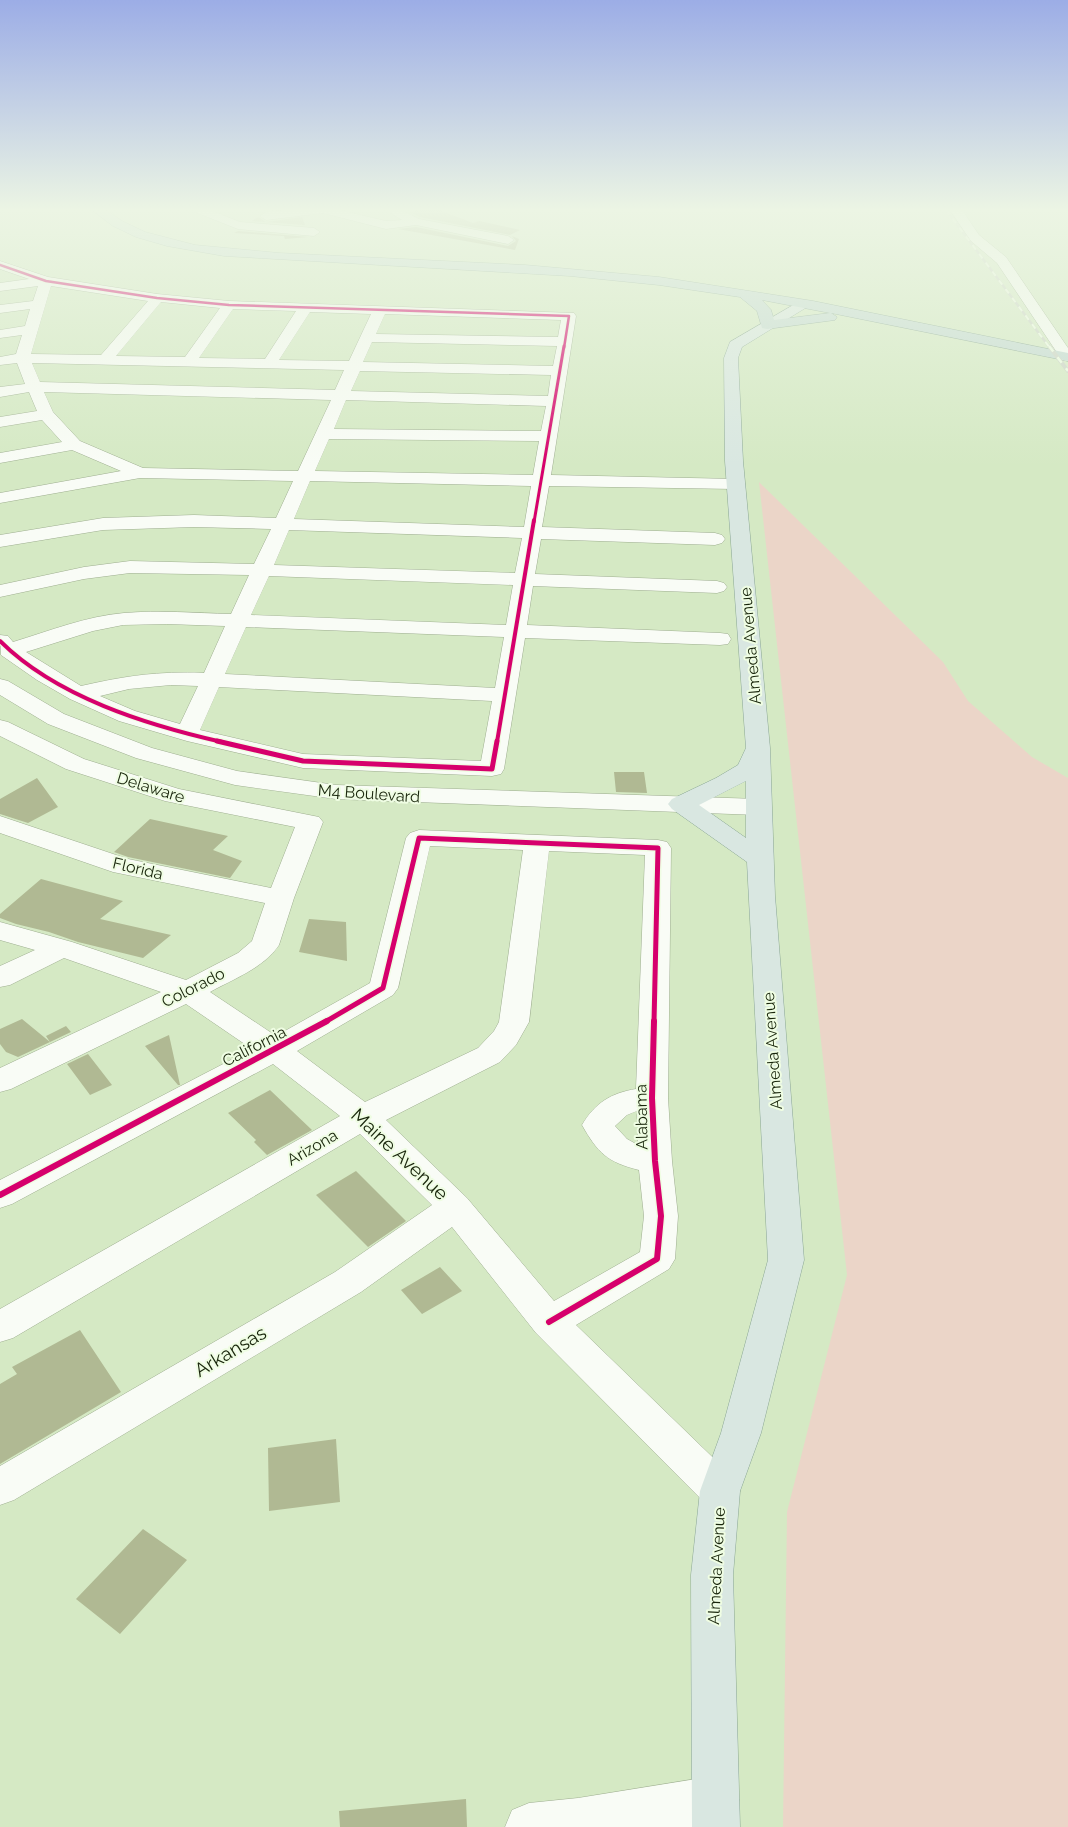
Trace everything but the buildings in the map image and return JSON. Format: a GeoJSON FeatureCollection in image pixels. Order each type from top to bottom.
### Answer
{"type":"FeatureCollection","features":[{"type":"Feature","properties":{"kind":"highway"},"geometry":{"type":"LineString","coordinates":[[746,295],[765,311],[767,325],[859,315]]}},
{"type":"Feature","properties":{"kind":"highway"},"geometry":{"type":"LineString","coordinates":[[752,295],[1067,357]]}},
{"type":"Feature","properties":{"kind":"main road","name":"Almeda Avenue"},"geometry":{"type":"LineString","coordinates":[[716,1814],[712,1575],[720,1491],[741,1433],[786,1260],[759,859],[758,748],[737,492],[731,358],[735,345],[802,304]]}},
{"type":"Feature","properties":{"kind":"main road"},"geometry":{"type":"LineString","coordinates":[[680,804],[725,784],[748,770],[758,748]]}},
{"type":"Feature","properties":{"kind":"main road"},"geometry":{"type":"LineString","coordinates":[[680,804],[759,859]]}},
{"type":"Feature","properties":{"kind":"street"},"geometry":{"type":"LineString","coordinates":[[42,295],[22,358],[46,414],[74,444],[140,473]]}},
{"type":"Feature","properties":{"kind":"street"},"geometry":{"type":"LineString","coordinates":[[4,646],[45,675],[78,694],[127,716],[187,734],[303,761],[492,769],[570,316],[229,305],[138,295]]}},
{"type":"Feature","properties":{"kind":"street"},"geometry":{"type":"LineString","coordinates":[[1026,295],[1067,357]]}},
{"type":"Feature","properties":{"kind":"street"},"geometry":{"type":"LineString","coordinates":[[105,360],[156,298]]}},
{"type":"Feature","properties":{"kind":"street"},"geometry":{"type":"LineString","coordinates":[[0,309],[39,304]]}},
{"type":"Feature","properties":{"kind":"street"},"geometry":{"type":"LineString","coordinates":[[189,362],[229,305]]}},
{"type":"Feature","properties":{"kind":"street"},"geometry":{"type":"LineString","coordinates":[[269,364],[305,308]]}},
{"type":"Feature","properties":{"kind":"street"},"geometry":{"type":"LineString","coordinates":[[187,734],[379,311]]}},
{"type":"Feature","properties":{"kind":"street"},"geometry":{"type":"LineString","coordinates":[[0,334],[31,329]]}},
{"type":"Feature","properties":{"kind":"street"},"geometry":{"type":"LineString","coordinates":[[367,338],[565,342]]}},
{"type":"Feature","properties":{"kind":"street"},"geometry":{"type":"LineString","coordinates":[[0,361],[22,358],[560,371]]}},
{"type":"Feature","properties":{"kind":"street"},"geometry":{"type":"LineString","coordinates":[[0,392],[34,387],[555,401]]}},
{"type":"Feature","properties":{"kind":"street"},"geometry":{"type":"LineString","coordinates":[[0,422],[46,414]]}},
{"type":"Feature","properties":{"kind":"street"},"geometry":{"type":"LineString","coordinates":[[323,434],[549,436]]}},
{"type":"Feature","properties":{"kind":"street"},"geometry":{"type":"LineString","coordinates":[[0,458],[74,444]]}},
{"type":"Feature","properties":{"kind":"street"},"geometry":{"type":"LineString","coordinates":[[0,498],[140,473],[541,481],[643,498],[737,492]]}},
{"type":"Feature","properties":{"kind":"street"},"geometry":{"type":"LineString","coordinates":[[0,541],[103,524],[194,521],[716,538]]}},
{"type":"Feature","properties":{"kind":"street"},"geometry":{"type":"LineString","coordinates":[[0,591],[84,573],[130,567],[718,587]]}},
{"type":"Feature","properties":{"kind":"street"},"geometry":{"type":"LineString","coordinates":[[4,646],[123,619],[239,621],[720,639]]}},
{"type":"Feature","properties":{"kind":"street"},"geometry":{"type":"LineString","coordinates":[[78,694],[128,682],[171,678],[505,695]]}},
{"type":"Feature","properties":{"kind":"street","name":"M4 Boulevard"},"geometry":{"type":"LineString","coordinates":[[0,686],[65,722],[144,753],[235,778],[336,792],[542,801],[758,807]]}},
{"type":"Feature","properties":{"kind":"street","name":"Delaware"},"geometry":{"type":"LineString","coordinates":[[0,727],[75,764],[174,796],[310,822]]}},
{"type":"Feature","properties":{"kind":"street","name":"Colorado"},"geometry":{"type":"LineString","coordinates":[[0,1081],[188,990],[248,958],[264,945],[310,822]]}},
{"type":"Feature","properties":{"kind":"street","name":"Florida"},"geometry":{"type":"LineString","coordinates":[[0,824],[122,866],[280,898]]}},
{"type":"Feature","properties":{"kind":"street","name":"California"},"geometry":{"type":"LineString","coordinates":[[0,1195],[299,1037],[383,988],[419,838],[536,843]]}},
{"type":"Feature","properties":{"kind":"street","name":"Alabama"},"geometry":{"type":"LineString","coordinates":[[536,843],[658,848],[652,1098],[655,1161],[661,1216],[657,1259],[549,1322]]}},
{"type":"Feature","properties":{"kind":"street","name":"Arizona"},"geometry":{"type":"LineString","coordinates":[[0,1327],[363,1118],[489,1055],[504,1038],[514,1022],[536,843]]}},
{"type":"Feature","properties":{"kind":"street","name":"Maine Avenue"},"geometry":{"type":"LineString","coordinates":[[0,931],[62,948],[188,990],[274,1049],[363,1118],[455,1207],[549,1322],[720,1491]]}},
{"type":"Feature","properties":{"kind":"street"},"geometry":{"type":"LineString","coordinates":[[0,978],[62,948]]}},
{"type":"Feature","properties":{"kind":"street"},"geometry":{"type":"LineString","coordinates":[[652,1098],[624,1101],[608,1111],[598,1125],[606,1139],[620,1153],[655,1161]]}},
{"type":"Feature","properties":{"kind":"street","name":"Arkansas"},"geometry":{"type":"LineString","coordinates":[[0,1487],[348,1282],[455,1207]]}},
{"type":"Feature","properties":{"kind":"street"},"geometry":{"type":"LineString","coordinates":[[529,1827],[578,1822],[716,1814]]}},
{"type":"Feature","properties":{"kind":"shaded area"},"geometry":{"type":"Polygon","coordinates":[[[759,482],[943,662],[968,701],[1032,757],[1068,778],[1068,1827],[783,1827],[787,1512],[847,1275],[759,482]]]}},
{"type":"Feature","properties":{"kind":"railway"},"geometry":{"type":"LineString","coordinates":[[1010,295],[1050,348]]}},
{"type":"Feature","properties":{"kind":"railway"},"geometry":{"type":"LineString","coordinates":[[1049,346],[1068,371]]}},
{"type":"Feature","properties":{"kind":"cycle path"},"geometry":{"type":"LineString","coordinates":[[0,641],[9,650],[45,675],[78,694],[127,716],[187,734],[303,761],[492,769],[569,316],[229,305],[139,295]]}},
{"type":"Feature","properties":{"kind":"cycle path"},"geometry":{"type":"LineString","coordinates":[[0,1195],[299,1037],[383,988],[419,838],[658,848],[652,1098],[655,1161],[661,1216],[657,1259],[549,1322]]}}]}
